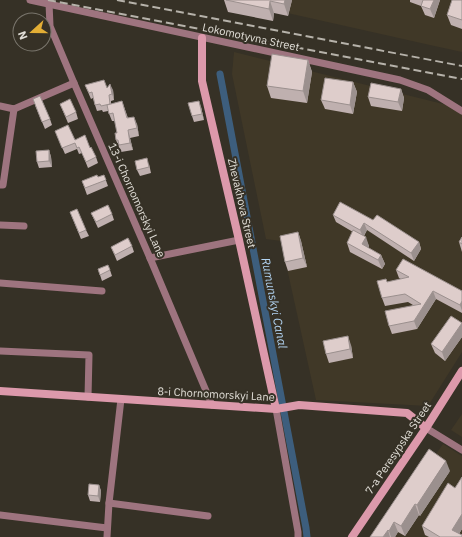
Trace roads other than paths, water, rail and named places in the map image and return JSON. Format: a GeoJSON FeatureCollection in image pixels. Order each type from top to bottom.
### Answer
{"type":"FeatureCollection","features":[{"type":"Feature","properties":{"kind":"street","name":"Lokomotyvna Street"},"geometry":{"type":"LineString","coordinates":[[30,0],[50,3],[202,38],[400,80],[428,90],[462,111]]}},
{"type":"Feature","properties":{"kind":"street","name":"13-i Chornomorskyi Lane"},"geometry":{"type":"LineString","coordinates":[[50,3],[50,26],[212,405]]}},
{"type":"Feature","properties":{"kind":"street","name":"Zhevakhova Street"},"geometry":{"type":"LineString","coordinates":[[202,38],[202,81],[276,409],[298,537]]}},
{"type":"Feature","properties":{"kind":"street"},"geometry":{"type":"LineString","coordinates":[[0,106],[14,109],[74,83]]}},
{"type":"Feature","properties":{"kind":"street"},"geometry":{"type":"LineString","coordinates":[[0,185],[3,185],[14,109]]}},
{"type":"Feature","properties":{"kind":"street"},"geometry":{"type":"LineString","coordinates":[[0,225],[24,226]]}},
{"type":"Feature","properties":{"kind":"street"},"geometry":{"type":"LineString","coordinates":[[150,258],[239,240]]}},
{"type":"Feature","properties":{"kind":"street"},"geometry":{"type":"LineString","coordinates":[[0,283],[102,291]]}},
{"type":"Feature","properties":{"kind":"street"},"geometry":{"type":"LineString","coordinates":[[0,351],[89,356],[88,397]]}},
{"type":"Feature","properties":{"kind":"street","name":"7-a Peresypska Street"},"geometry":{"type":"LineString","coordinates":[[352,537],[426,428],[462,371]]}},
{"type":"Feature","properties":{"kind":"street","name":"8-i Chornomorskyi Lane"},"geometry":{"type":"LineString","coordinates":[[0,390],[276,409],[299,405],[407,413],[426,428]]}},
{"type":"Feature","properties":{"kind":"street"},"geometry":{"type":"LineString","coordinates":[[107,537],[109,503],[121,399]]}},
{"type":"Feature","properties":{"kind":"street"},"geometry":{"type":"LineString","coordinates":[[426,428],[462,450]]}},
{"type":"Feature","properties":{"kind":"street"},"geometry":{"type":"LineString","coordinates":[[109,503],[208,516]]}},
{"type":"Feature","properties":{"kind":"street"},"geometry":{"type":"LineString","coordinates":[[0,515],[107,528]]}},
{"type":"Feature","properties":{"kind":"waterway","name":"Rumunskyi Canal"},"geometry":{"type":"LineString","coordinates":[[220,74],[307,537]]}},
{"type":"Feature","properties":{"kind":"railway"},"geometry":{"type":"LineString","coordinates":[[48,0],[462,79]]}},
{"type":"Feature","properties":{"kind":"railway"},"geometry":{"type":"LineString","coordinates":[[117,0],[462,66]]}}]}
